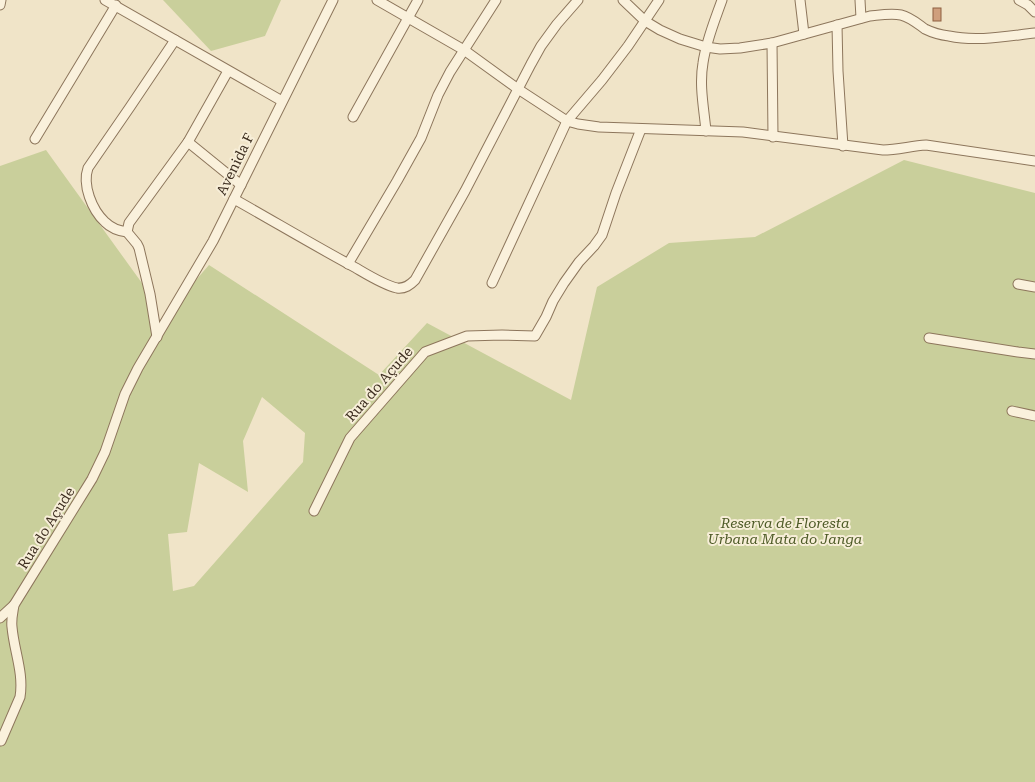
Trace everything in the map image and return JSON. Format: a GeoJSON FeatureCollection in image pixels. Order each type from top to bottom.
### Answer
{"type":"FeatureCollection","features":[{"type":"Feature","properties":{"kind":"street"},"geometry":{"type":"LineString","coordinates":[[0,0],[0,5]]}},
{"type":"Feature","properties":{"kind":"street"},"geometry":{"type":"LineString","coordinates":[[105,0],[282,101]]}},
{"type":"Feature","properties":{"kind":"street","name":"Avenida F"},"geometry":{"type":"LineString","coordinates":[[157,336],[213,241],[333,0]]}},
{"type":"Feature","properties":{"kind":"street"},"geometry":{"type":"LineString","coordinates":[[377,0],[464,50],[518,89],[567,121],[578,124],[599,127],[744,132],[773,137],[883,150],[926,146],[1035,161]]}},
{"type":"Feature","properties":{"kind":"street"},"geometry":{"type":"LineString","coordinates":[[353,117],[418,0]]}},
{"type":"Feature","properties":{"kind":"street"},"geometry":{"type":"LineString","coordinates":[[348,264],[421,138],[438,95],[450,72],[496,0]]}},
{"type":"Feature","properties":{"kind":"street"},"geometry":{"type":"LineString","coordinates":[[234,199],[389,286],[405,288],[415,280],[465,191],[541,46],[557,24],[578,0]]}},
{"type":"Feature","properties":{"kind":"street"},"geometry":{"type":"LineString","coordinates":[[623,0],[645,22],[660,30],[680,39],[706,47],[720,49],[740,48],[772,43],[861,18],[885,14],[900,15],[927,30],[950,37],[982,39],[1035,33]]}},
{"type":"Feature","properties":{"kind":"street"},"geometry":{"type":"LineString","coordinates":[[492,283],[567,121],[602,80],[645,22],[659,0]]}},
{"type":"Feature","properties":{"kind":"street"},"geometry":{"type":"LineString","coordinates":[[706,131],[702,88],[702,64],[706,47],[722,0]]}},
{"type":"Feature","properties":{"kind":"street"},"geometry":{"type":"LineString","coordinates":[[800,0],[804,34]]}},
{"type":"Feature","properties":{"kind":"street"},"geometry":{"type":"LineString","coordinates":[[860,0],[861,18]]}},
{"type":"Feature","properties":{"kind":"street"},"geometry":{"type":"LineString","coordinates":[[1019,0],[1028,5],[1035,12]]}},
{"type":"Feature","properties":{"kind":"street"},"geometry":{"type":"LineString","coordinates":[[35,139],[116,6]]}},
{"type":"Feature","properties":{"kind":"street"},"geometry":{"type":"LineString","coordinates":[[837,25],[838,71],[843,146]]}},
{"type":"Feature","properties":{"kind":"street"},"geometry":{"type":"LineString","coordinates":[[127,232],[121,232],[113,229],[98,215],[87,190],[85,175],[88,168],[175,40]]}},
{"type":"Feature","properties":{"kind":"street"},"geometry":{"type":"LineString","coordinates":[[772,43],[773,137]]}},
{"type":"Feature","properties":{"kind":"street"},"geometry":{"type":"LineString","coordinates":[[157,336],[150,294],[139,248],[127,232],[128,223],[188,142],[228,71]]}},
{"type":"Feature","properties":{"kind":"street","name":"Rua do Açude"},"geometry":{"type":"LineString","coordinates":[[314,511],[350,438],[425,352],[467,336],[535,336],[564,283],[579,262],[602,235],[641,129]]}},
{"type":"Feature","properties":{"kind":"street"},"geometry":{"type":"LineString","coordinates":[[188,142],[240,185]]}},
{"type":"Feature","properties":{"kind":"street"},"geometry":{"type":"LineString","coordinates":[[1018,284],[1035,287]]}},
{"type":"Feature","properties":{"kind":"street","name":"Rua do Açude"},"geometry":{"type":"LineString","coordinates":[[1,741],[20,698],[21,690],[21,678],[12,626],[14,605],[92,479],[105,452],[125,394],[157,336]]}},
{"type":"Feature","properties":{"kind":"street"},"geometry":{"type":"LineString","coordinates":[[929,338],[1035,354]]}},
{"type":"Feature","properties":{"kind":"street"},"geometry":{"type":"LineString","coordinates":[[1012,411],[1035,416]]}},
{"type":"Feature","properties":{"kind":"street"},"geometry":{"type":"LineString","coordinates":[[0,618],[14,605]]}},
{"type":"Feature","properties":{"kind":"green space"},"geometry":{"type":"Polygon","coordinates":[[[163,0],[281,0],[265,36],[211,51],[163,0]]]}},
{"type":"Feature","properties":{"kind":"green space","name":"Reserva de Floresta Urbana Mata do Janga"},"geometry":{"type":"Polygon","coordinates":[[[46,150],[152,297],[155,327],[209,265],[379,375],[427,323],[571,400],[597,287],[669,243],[755,237],[904,160],[1035,193],[1035,782],[0,782],[0,166],[46,150]],[[262,397],[243,441],[248,492],[199,463],[187,532],[168,534],[173,591],[194,586],[303,462],[305,433],[262,397]]]}},
{"type":"Feature","properties":{"kind":"building"},"geometry":{"type":"Polygon","coordinates":[[[933,8],[941,8],[941,21],[933,21],[933,8]]]}}]}
